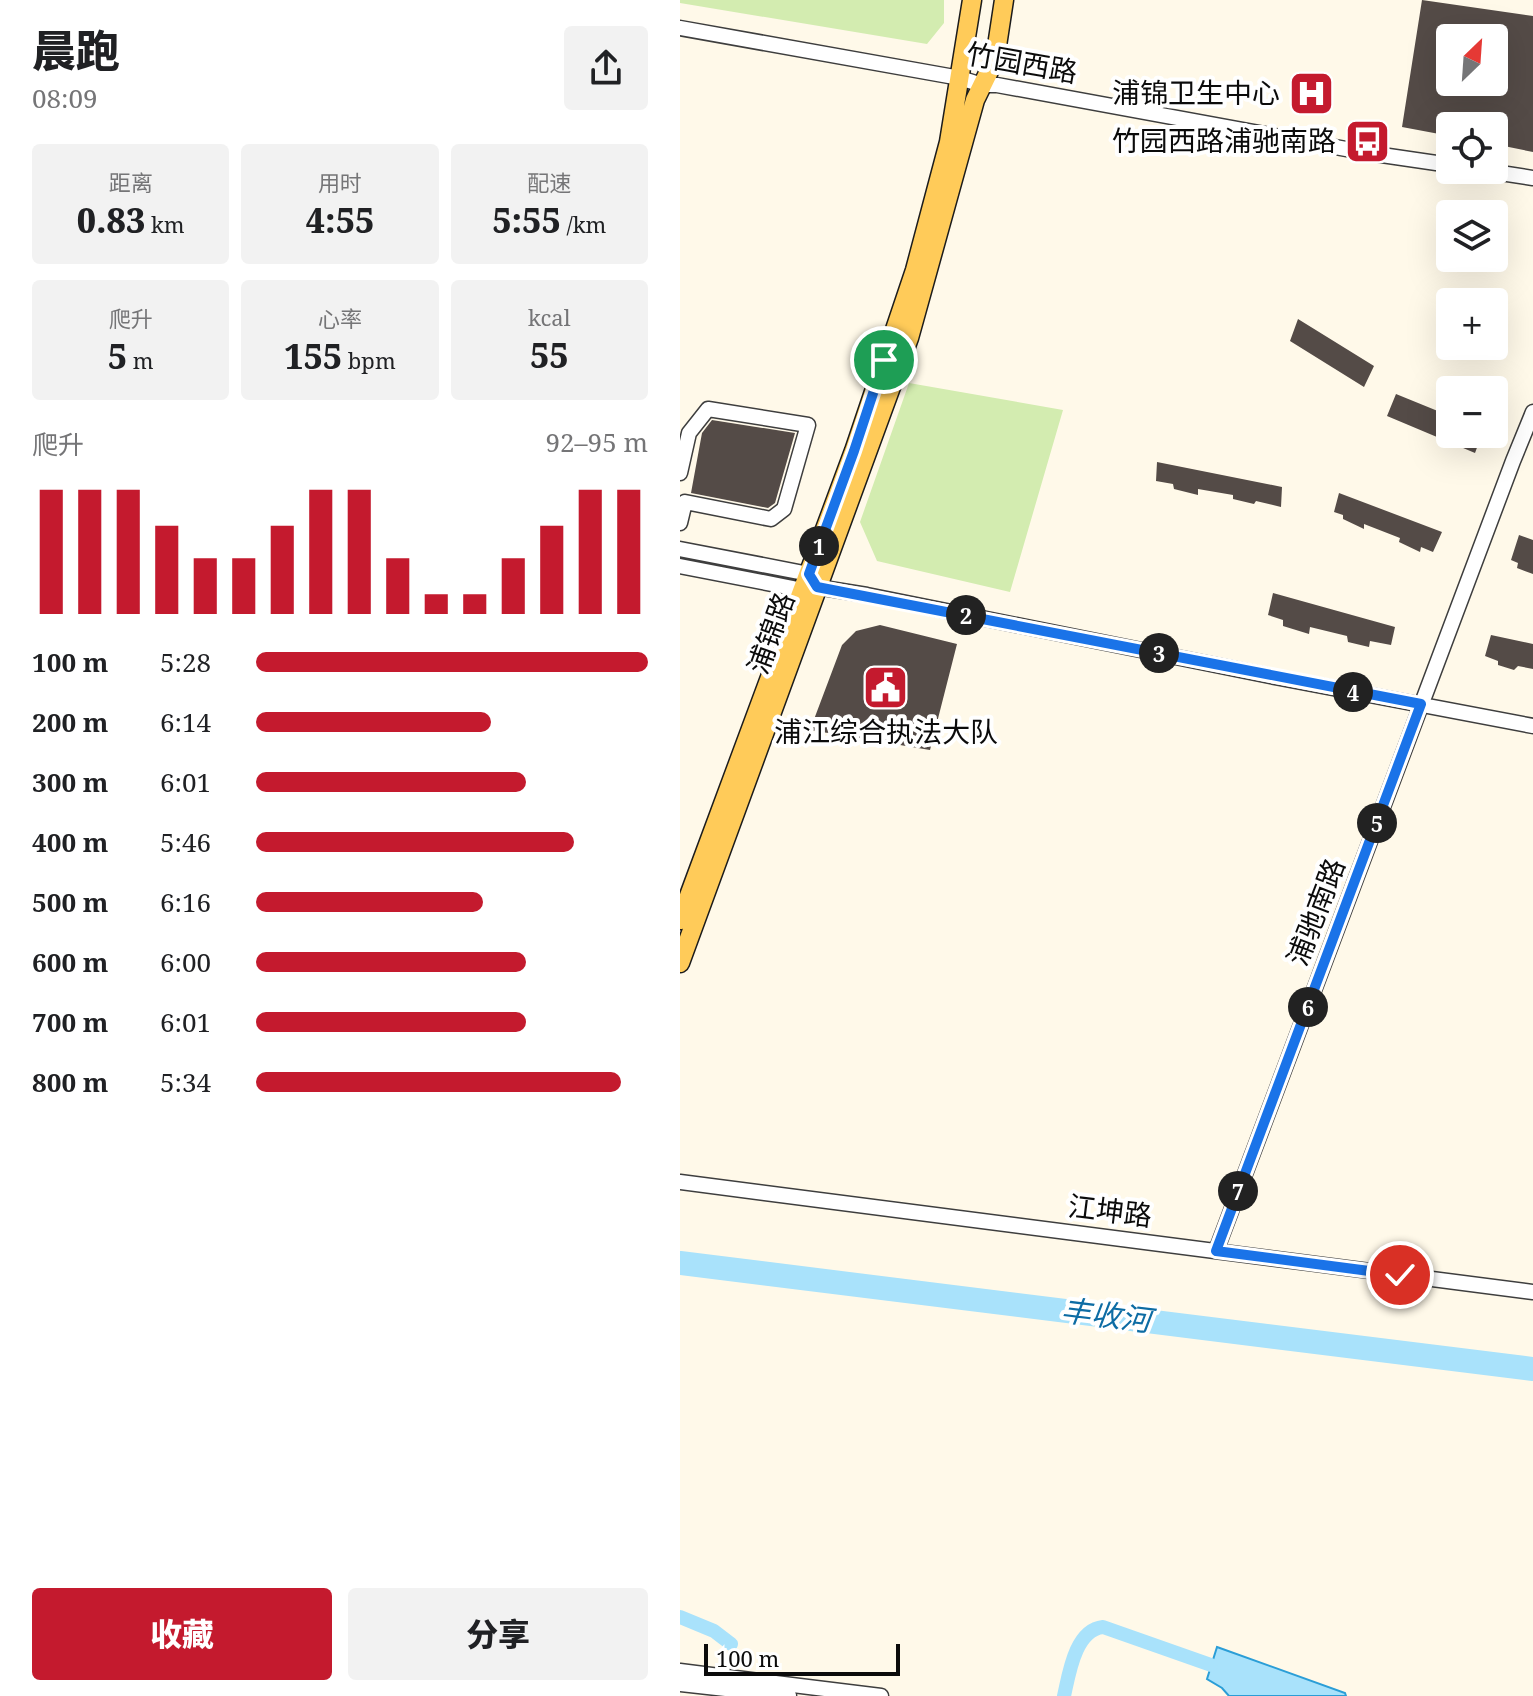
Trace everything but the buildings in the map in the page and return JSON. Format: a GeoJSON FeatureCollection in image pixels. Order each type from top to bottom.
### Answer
{"type":"FeatureCollection","features":[{"type":"Feature","properties":{"kind":"main road","name":"浦锦路"},"geometry":{"type":"LineString","coordinates":[[680,963],[915,270],[949,142],[972,0]]}},
{"type":"Feature","properties":{"kind":"main road","name":"浦锦路"},"geometry":{"type":"LineString","coordinates":[[680,920],[909,338],[975,100],[995,59],[1004,0]]}},
{"type":"Feature","properties":{"kind":"street","name":"竹园西路"},"geometry":{"type":"LineString","coordinates":[[680,28],[960,78],[982,85],[997,85],[1436,163]]}},
{"type":"Feature","properties":{"kind":"street"},"geometry":{"type":"LineString","coordinates":[[1508,174],[1533,178]]}},
{"type":"Feature","properties":{"kind":"street"},"geometry":{"type":"LineString","coordinates":[[680,473],[689,433],[708,409],[808,425],[784,509],[771,519],[685,502],[680,523]]}},
{"type":"Feature","properties":{"kind":"street","name":"浦驰南路"},"geometry":{"type":"LineString","coordinates":[[1216,1251],[1533,412]]}},
{"type":"Feature","properties":{"kind":"street"},"geometry":{"type":"LineString","coordinates":[[680,549],[810,584]]}},
{"type":"Feature","properties":{"kind":"street"},"geometry":{"type":"LineString","coordinates":[[680,566],[810,584],[1533,726]]}},
{"type":"Feature","properties":{"kind":"street","name":"江坤路"},"geometry":{"type":"LineString","coordinates":[[680,1182],[1533,1292]]}},
{"type":"Feature","properties":{"kind":"street"},"geometry":{"type":"LineString","coordinates":[[680,1671],[881,1696]]}},
{"type":"Feature","properties":{"kind":"street"},"geometry":{"type":"LineString","coordinates":[[680,1684],[789,1696]]}},
{"type":"Feature","properties":{"kind":"green space"},"geometry":{"type":"Polygon","coordinates":[[[680,0],[944,0],[944,23],[927,44],[680,3],[680,0]]]}},
{"type":"Feature","properties":{"kind":"green space"},"geometry":{"type":"Polygon","coordinates":[[[909,383],[1063,410],[1010,592],[877,561],[860,522],[909,383]]]}},
{"type":"Feature","properties":{"kind":"water"},"geometry":{"type":"Polygon","coordinates":[[[1217,1647],[1345,1693],[1346,1696],[1229,1696],[1207,1679],[1217,1647]]]}},
{"type":"Feature","properties":{"kind":"waterway","name":"丰收河"},"geometry":{"type":"LineString","coordinates":[[680,1263],[1533,1369]]}},
{"type":"Feature","properties":{"kind":"waterway"},"geometry":{"type":"LineString","coordinates":[[680,1617],[714,1631],[731,1644]]}},
{"type":"Feature","properties":{"kind":"waterway"},"geometry":{"type":"LineString","coordinates":[[1064,1696],[1071,1665],[1080,1644],[1093,1630],[1103,1627],[1211,1665]]}},
{"type":"Feature","properties":{"kind":"place","name":"浦锦卫生中心"},"geometry":{"type":"Point","coordinates":[1311,93]}},
{"type":"Feature","properties":{"kind":"place","name":"竹园西路浦驰南路"},"geometry":{"type":"Point","coordinates":[1367,141]}},
{"type":"Feature","properties":{"kind":"place","name":"浦江综合执法大队"},"geometry":{"type":"Point","coordinates":[886,687]}},
{"type":"Feature","properties":{"kind":"route"},"geometry":{"type":"LineString","coordinates":[[884,360],[809,574],[817,587],[1421,704],[1216,1251],[1400,1275]]}}]}
